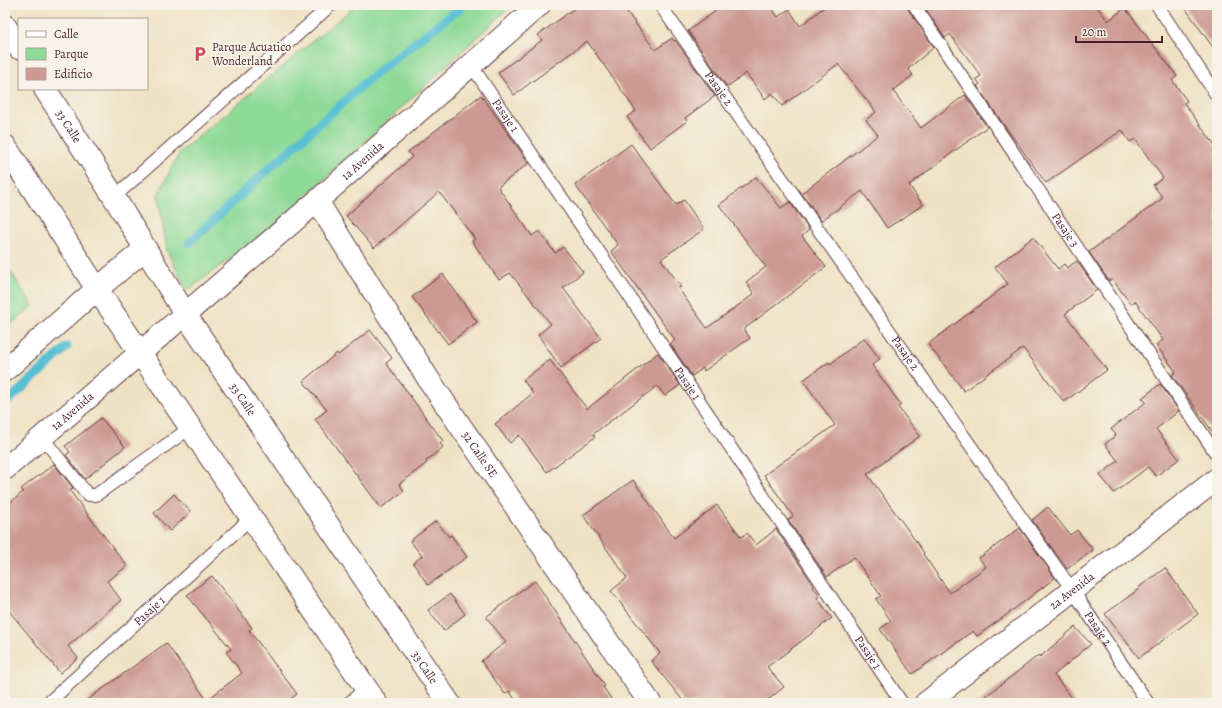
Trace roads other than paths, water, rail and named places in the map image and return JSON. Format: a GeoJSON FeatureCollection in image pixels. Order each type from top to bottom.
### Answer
{"type":"FeatureCollection","features":[{"type":"Feature","properties":{"kind":"street","name":"1a Avenida"},"geometry":{"type":"LineString","coordinates":[[5,468],[317,201],[538,5]]}},
{"type":"Feature","properties":{"kind":"street"},"geometry":{"type":"LineString","coordinates":[[5,26],[18,46]]}},
{"type":"Feature","properties":{"kind":"street","name":"33 Calle"},"geometry":{"type":"LineString","coordinates":[[46,90],[185,314],[449,703]]}},
{"type":"Feature","properties":{"kind":"street"},"geometry":{"type":"LineString","coordinates":[[5,146],[96,289],[371,696]]}},
{"type":"Feature","properties":{"kind":"street","name":"32 Calle SE"},"geometry":{"type":"LineString","coordinates":[[317,201],[429,380],[650,703]]}},
{"type":"Feature","properties":{"kind":"street"},"geometry":{"type":"LineString","coordinates":[[5,370],[96,289],[144,249]]}},
{"type":"Feature","properties":{"kind":"street","name":"2a Avenida"},"geometry":{"type":"LineString","coordinates":[[926,703],[1217,479]]}},
{"type":"Feature","properties":{"kind":"lane"},"geometry":{"type":"LineString","coordinates":[[114,198],[331,5]]}},
{"type":"Feature","properties":{"kind":"lane","name":"Pasaje 2"},"geometry":{"type":"LineString","coordinates":[[660,5],[1073,591],[1148,703]]}},
{"type":"Feature","properties":{"kind":"lane","name":"Pasaje 3"},"geometry":{"type":"LineString","coordinates":[[914,5],[1217,455]]}},
{"type":"Feature","properties":{"kind":"lane"},"geometry":{"type":"LineString","coordinates":[[1157,5],[1217,96]]}},
{"type":"Feature","properties":{"kind":"lane","name":"Pasaje 1"},"geometry":{"type":"LineString","coordinates":[[471,65],[628,295],[902,703]]}},
{"type":"Feature","properties":{"kind":"lane"},"geometry":{"type":"LineString","coordinates":[[42,437],[84,490],[89,495],[96,495],[190,428]]}},
{"type":"Feature","properties":{"kind":"lane","name":"Pasaje 1"},"geometry":{"type":"LineString","coordinates":[[48,703],[251,518]]}},
{"type":"Feature","properties":{"kind":"lane"},"geometry":{"type":"LineString","coordinates":[[349,703],[371,696]]}},
{"type":"Feature","properties":{"kind":"waterway"},"geometry":{"type":"LineString","coordinates":[[189,243],[376,73],[464,5]]}},
{"type":"Feature","properties":{"kind":"waterway"},"geometry":{"type":"LineString","coordinates":[[5,404],[67,347]]}},
{"type":"Feature","properties":{"kind":"place","name":"Parque Acuatico Wonderland"},"geometry":{"type":"Point","coordinates":[200,54]}}]}
